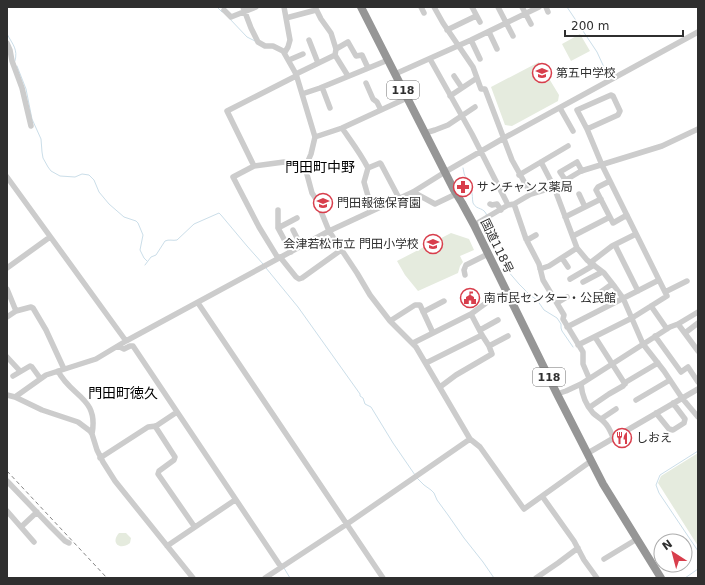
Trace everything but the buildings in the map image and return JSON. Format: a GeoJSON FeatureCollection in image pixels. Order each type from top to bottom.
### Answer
{"type":"FeatureCollection","features":[{"type":"Feature","properties":{"kind":"highway","name":"国道118号"},"geometry":{"type":"LineString","coordinates":[[361,7],[456,194],[474,225],[591,461],[610,496],[661,578]]}},
{"type":"Feature","properties":{"kind":"street"},"geometry":{"type":"LineString","coordinates":[[224,10],[231,17],[244,9],[256,7]]}},
{"type":"Feature","properties":{"kind":"street"},"geometry":{"type":"LineString","coordinates":[[284,7],[290,40],[288,47],[284,52]]}},
{"type":"Feature","properties":{"kind":"street"},"geometry":{"type":"LineString","coordinates":[[434,7],[439,18],[473,67],[481,90],[485,89],[512,160],[519,175],[531,194]]}},
{"type":"Feature","properties":{"kind":"street"},"geometry":{"type":"LineString","coordinates":[[472,7],[480,22]]}},
{"type":"Feature","properties":{"kind":"street"},"geometry":{"type":"LineString","coordinates":[[498,7],[513,36]]}},
{"type":"Feature","properties":{"kind":"street"},"geometry":{"type":"LineString","coordinates":[[522,7],[531,24]]}},
{"type":"Feature","properties":{"kind":"street"},"geometry":{"type":"LineString","coordinates":[[395,74],[489,32],[539,7]]}},
{"type":"Feature","properties":{"kind":"street"},"geometry":{"type":"LineString","coordinates":[[286,18],[305,10],[316,8],[331,33],[336,49],[335,55],[348,76]]}},
{"type":"Feature","properties":{"kind":"street"},"geometry":{"type":"LineString","coordinates":[[244,9],[258,42],[265,46],[273,46],[284,52],[296,75],[315,138],[306,167],[312,193],[316,199],[329,231],[370,295],[390,321],[413,343],[470,439],[480,447],[524,509],[591,461]]}},
{"type":"Feature","properties":{"kind":"street"},"geometry":{"type":"LineString","coordinates":[[447,30],[476,16]]}},
{"type":"Feature","properties":{"kind":"street"},"geometry":{"type":"LineString","coordinates":[[489,32],[497,49]]}},
{"type":"Feature","properties":{"kind":"street"},"geometry":{"type":"LineString","coordinates":[[15,397],[46,374],[96,359],[126,341],[329,231],[412,192],[504,138],[698,32]]}},
{"type":"Feature","properties":{"kind":"street"},"geometry":{"type":"LineString","coordinates":[[309,40],[318,63]]}},
{"type":"Feature","properties":{"kind":"street"},"geometry":{"type":"LineString","coordinates":[[471,40],[480,59]]}},
{"type":"Feature","properties":{"kind":"street"},"geometry":{"type":"LineString","coordinates":[[336,49],[348,42],[356,56],[362,55],[368,68]]}},
{"type":"Feature","properties":{"kind":"street"},"geometry":{"type":"LineString","coordinates":[[7,43],[22,88],[31,126]]}},
{"type":"Feature","properties":{"kind":"street"},"geometry":{"type":"LineString","coordinates":[[289,60],[303,54]]}},
{"type":"Feature","properties":{"kind":"street"},"geometry":{"type":"LineString","coordinates":[[254,166],[227,111],[335,55]]}},
{"type":"Feature","properties":{"kind":"street"},"geometry":{"type":"LineString","coordinates":[[430,58],[511,205],[539,264],[543,280],[564,315],[563,319],[567,327],[583,352],[583,364],[589,378]]}},
{"type":"Feature","properties":{"kind":"street"},"geometry":{"type":"LineString","coordinates":[[302,94],[388,60]]}},
{"type":"Feature","properties":{"kind":"street"},"geometry":{"type":"LineString","coordinates":[[454,76],[462,88]]}},
{"type":"Feature","properties":{"kind":"street"},"geometry":{"type":"LineString","coordinates":[[450,96],[477,78]]}},
{"type":"Feature","properties":{"kind":"street"},"geometry":{"type":"LineString","coordinates":[[366,83],[373,99],[377,102],[381,110]]}},
{"type":"Feature","properties":{"kind":"street"},"geometry":{"type":"LineString","coordinates":[[322,87],[330,108]]}},
{"type":"Feature","properties":{"kind":"street"},"geometry":{"type":"LineString","coordinates":[[578,345],[632,318],[667,296],[602,165],[587,129],[577,110],[611,95],[614,96],[620,111],[618,114],[587,129]]}},
{"type":"Feature","properties":{"kind":"street"},"geometry":{"type":"LineString","coordinates":[[315,138],[342,128],[407,98]]}},
{"type":"Feature","properties":{"kind":"street"},"geometry":{"type":"LineString","coordinates":[[425,133],[448,125],[475,107]]}},
{"type":"Feature","properties":{"kind":"street"},"geometry":{"type":"LineString","coordinates":[[560,108],[573,131]]}},
{"type":"Feature","properties":{"kind":"street"},"geometry":{"type":"LineString","coordinates":[[342,128],[360,153],[368,168],[364,182],[372,210]]}},
{"type":"Feature","properties":{"kind":"street"},"geometry":{"type":"LineString","coordinates":[[474,225],[531,194],[554,187],[582,171],[662,146],[698,129]]}},
{"type":"Feature","properties":{"kind":"street"},"geometry":{"type":"LineString","coordinates":[[519,175],[568,146]]}},
{"type":"Feature","properties":{"kind":"street"},"geometry":{"type":"LineString","coordinates":[[306,164],[284,162],[254,166],[233,177],[259,227],[279,258],[296,277],[299,279],[302,278],[341,250]]}},
{"type":"Feature","properties":{"kind":"street"},"geometry":{"type":"LineString","coordinates":[[541,162],[554,187],[577,248],[582,256],[602,272],[623,298],[643,344],[682,398],[698,417]]}},
{"type":"Feature","properties":{"kind":"street"},"geometry":{"type":"LineString","coordinates":[[566,181],[560,172],[577,162],[582,171]]}},
{"type":"Feature","properties":{"kind":"street"},"geometry":{"type":"LineString","coordinates":[[368,168],[380,163],[399,198]]}},
{"type":"Feature","properties":{"kind":"street"},"geometry":{"type":"LineString","coordinates":[[7,177],[126,341]]}},
{"type":"Feature","properties":{"kind":"street"},"geometry":{"type":"LineString","coordinates":[[610,181],[596,189],[610,218],[613,223],[627,215]]}},
{"type":"Feature","properties":{"kind":"street"},"geometry":{"type":"LineString","coordinates":[[412,192],[435,204],[456,194]]}},
{"type":"Feature","properties":{"kind":"street"},"geometry":{"type":"LineString","coordinates":[[579,194],[585,207]]}},
{"type":"Feature","properties":{"kind":"street"},"geometry":{"type":"LineString","coordinates":[[565,217],[601,199]]}},
{"type":"Feature","properties":{"kind":"street"},"geometry":{"type":"LineString","coordinates":[[490,204],[497,204],[500,210]]}},
{"type":"Feature","properties":{"kind":"street"},"geometry":{"type":"LineString","coordinates":[[278,210],[278,228],[291,252]]}},
{"type":"Feature","properties":{"kind":"street"},"geometry":{"type":"LineString","coordinates":[[278,228],[297,218]]}},
{"type":"Feature","properties":{"kind":"street"},"geometry":{"type":"LineString","coordinates":[[573,236],[610,218]]}},
{"type":"Feature","properties":{"kind":"street"},"geometry":{"type":"LineString","coordinates":[[292,230],[301,246]]}},
{"type":"Feature","properties":{"kind":"street"},"geometry":{"type":"LineString","coordinates":[[570,280],[592,264],[612,246],[636,234]]}},
{"type":"Feature","properties":{"kind":"street"},"geometry":{"type":"LineString","coordinates":[[526,239],[536,235]]}},
{"type":"Feature","properties":{"kind":"street"},"geometry":{"type":"LineString","coordinates":[[7,268],[50,237]]}},
{"type":"Feature","properties":{"kind":"street"},"geometry":{"type":"LineString","coordinates":[[615,245],[638,291]]}},
{"type":"Feature","properties":{"kind":"street"},"geometry":{"type":"LineString","coordinates":[[540,269],[549,266],[577,248]]}},
{"type":"Feature","properties":{"kind":"street"},"geometry":{"type":"LineString","coordinates":[[464,275],[466,265],[488,254]]}},
{"type":"Feature","properties":{"kind":"street"},"geometry":{"type":"LineString","coordinates":[[562,258],[568,267]]}},
{"type":"Feature","properties":{"kind":"street"},"geometry":{"type":"LineString","coordinates":[[583,282],[602,272]]}},
{"type":"Feature","properties":{"kind":"street"},"geometry":{"type":"LineString","coordinates":[[567,327],[659,280]]}},
{"type":"Feature","properties":{"kind":"street"},"geometry":{"type":"LineString","coordinates":[[665,292],[687,281]]}},
{"type":"Feature","properties":{"kind":"street"},"geometry":{"type":"LineString","coordinates":[[598,294],[612,284]]}},
{"type":"Feature","properties":{"kind":"street"},"geometry":{"type":"LineString","coordinates":[[7,289],[16,312]]}},
{"type":"Feature","properties":{"kind":"street"},"geometry":{"type":"LineString","coordinates":[[413,343],[471,314],[506,291]]}},
{"type":"Feature","properties":{"kind":"street"},"geometry":{"type":"LineString","coordinates":[[557,303],[567,297]]}},
{"type":"Feature","properties":{"kind":"street"},"geometry":{"type":"LineString","coordinates":[[423,312],[444,301]]}},
{"type":"Feature","properties":{"kind":"street"},"geometry":{"type":"LineString","coordinates":[[198,303],[383,578]]}},
{"type":"Feature","properties":{"kind":"street"},"geometry":{"type":"LineString","coordinates":[[390,321],[415,305],[420,306],[433,333]]}},
{"type":"Feature","properties":{"kind":"street"},"geometry":{"type":"LineString","coordinates":[[651,306],[667,329]]}},
{"type":"Feature","properties":{"kind":"street"},"geometry":{"type":"LineString","coordinates":[[7,316],[31,307],[33,308],[46,330],[65,381],[88,404],[92,411],[92,434]]}},
{"type":"Feature","properties":{"kind":"street"},"geometry":{"type":"LineString","coordinates":[[557,394],[581,384],[655,336],[698,312]]}},
{"type":"Feature","properties":{"kind":"street"},"geometry":{"type":"LineString","coordinates":[[440,387],[492,354],[471,314]]}},
{"type":"Feature","properties":{"kind":"street"},"geometry":{"type":"LineString","coordinates":[[426,363],[481,332],[498,320]]}},
{"type":"Feature","properties":{"kind":"street"},"geometry":{"type":"LineString","coordinates":[[685,333],[698,323]]}},
{"type":"Feature","properties":{"kind":"street"},"geometry":{"type":"LineString","coordinates":[[678,324],[697,347]]}},
{"type":"Feature","properties":{"kind":"street"},"geometry":{"type":"LineString","coordinates":[[489,346],[508,336]]}},
{"type":"Feature","properties":{"kind":"street"},"geometry":{"type":"LineString","coordinates":[[655,336],[681,372],[688,367],[698,382]]}},
{"type":"Feature","properties":{"kind":"street"},"geometry":{"type":"LineString","coordinates":[[595,337],[624,384]]}},
{"type":"Feature","properties":{"kind":"street"},"geometry":{"type":"LineString","coordinates":[[118,346],[124,349],[132,346],[280,567]]}},
{"type":"Feature","properties":{"kind":"street"},"geometry":{"type":"LineString","coordinates":[[7,357],[20,371]]}},
{"type":"Feature","properties":{"kind":"street"},"geometry":{"type":"LineString","coordinates":[[590,407],[624,386],[626,382],[658,363]]}},
{"type":"Feature","properties":{"kind":"street"},"geometry":{"type":"LineString","coordinates":[[13,376],[30,366],[40,378]]}},
{"type":"Feature","properties":{"kind":"street"},"geometry":{"type":"LineString","coordinates":[[636,400],[670,380]]}},
{"type":"Feature","properties":{"kind":"street"},"geometry":{"type":"LineString","coordinates":[[581,384],[582,393],[594,414],[606,424],[613,437]]}},
{"type":"Feature","properties":{"kind":"street"},"geometry":{"type":"LineString","coordinates":[[588,453],[613,437],[698,389]]}},
{"type":"Feature","properties":{"kind":"street"},"geometry":{"type":"LineString","coordinates":[[7,395],[15,397],[42,410],[78,422],[87,428],[92,434],[100,458],[115,481],[193,578]]}},
{"type":"Feature","properties":{"kind":"street"},"geometry":{"type":"LineString","coordinates":[[656,413],[669,429],[673,430],[685,422],[685,419],[673,403]]}},
{"type":"Feature","properties":{"kind":"street"},"geometry":{"type":"LineString","coordinates":[[601,419],[616,409]]}},
{"type":"Feature","properties":{"kind":"street"},"geometry":{"type":"LineString","coordinates":[[100,458],[177,412]]}},
{"type":"Feature","properties":{"kind":"street"},"geometry":{"type":"LineString","coordinates":[[155,426],[175,457],[174,460],[158,471],[158,475],[194,526]]}},
{"type":"Feature","properties":{"kind":"street"},"geometry":{"type":"LineString","coordinates":[[265,578],[347,524],[470,439]]}},
{"type":"Feature","properties":{"kind":"street"},"geometry":{"type":"LineString","coordinates":[[7,481],[69,543]]}},
{"type":"Feature","properties":{"kind":"street"},"geometry":{"type":"LineString","coordinates":[[542,496],[574,541],[584,560],[597,578]]}},
{"type":"Feature","properties":{"kind":"street"},"geometry":{"type":"LineString","coordinates":[[167,546],[194,526],[235,500]]}},
{"type":"Feature","properties":{"kind":"street"},"geometry":{"type":"LineString","coordinates":[[7,511],[34,542]]}},
{"type":"Feature","properties":{"kind":"street"},"geometry":{"type":"LineString","coordinates":[[21,527],[37,512]]}},
{"type":"Feature","properties":{"kind":"street"},"geometry":{"type":"LineString","coordinates":[[604,559],[637,539]]}},
{"type":"Feature","properties":{"kind":"street"},"geometry":{"type":"LineString","coordinates":[[536,578],[578,548]]}},
{"type":"Feature","properties":{"kind":"shaded area"},"geometry":{"type":"Polygon","coordinates":[[[580,34],[590,51],[571,61],[562,44],[580,34]]]}},
{"type":"Feature","properties":{"kind":"shaded area"},"geometry":{"type":"Polygon","coordinates":[[[539,62],[559,95],[558,101],[512,126],[505,125],[491,87],[539,62]]]}},
{"type":"Feature","properties":{"kind":"shaded area"},"geometry":{"type":"Polygon","coordinates":[[[451,233],[469,239],[474,250],[460,256],[463,262],[458,273],[418,291],[405,275],[397,261],[451,233]]]}},
{"type":"Feature","properties":{"kind":"shaded area"},"geometry":{"type":"Polygon","coordinates":[[[698,453],[698,546],[693,538],[693,533],[690,533],[658,483],[661,476],[698,453]]]}},
{"type":"Feature","properties":{"kind":"shaded area"},"geometry":{"type":"Polygon","coordinates":[[[119,533],[126,533],[131,538],[130,543],[123,546],[117,545],[116,537],[119,533]]]}},
{"type":"Feature","properties":{"kind":"waterway"},"geometry":{"type":"LineString","coordinates":[[217,7],[222,12]]}},
{"type":"Feature","properties":{"kind":"waterway"},"geometry":{"type":"LineString","coordinates":[[567,7],[597,52],[608,76]]}},
{"type":"Feature","properties":{"kind":"waterway"},"geometry":{"type":"LineString","coordinates":[[229,18],[247,37],[255,41]]}},
{"type":"Feature","properties":{"kind":"waterway"},"geometry":{"type":"LineString","coordinates":[[7,34],[16,53],[15,61]]}},
{"type":"Feature","properties":{"kind":"waterway"},"geometry":{"type":"LineString","coordinates":[[17,66],[26,89],[32,119],[41,139],[43,158],[48,167],[51,171],[60,176],[75,177],[82,174],[89,175],[94,180],[99,192],[109,204],[124,217],[138,223],[143,235],[140,250],[147,261]]}},
{"type":"Feature","properties":{"kind":"waterway"},"geometry":{"type":"LineString","coordinates":[[463,168],[465,177],[472,192],[473,203],[476,207],[484,211],[487,216]]}},
{"type":"Feature","properties":{"kind":"waterway"},"geometry":{"type":"LineString","coordinates":[[145,265],[151,257],[156,255],[165,241],[177,240],[194,224],[219,213],[263,264]]}},
{"type":"Feature","properties":{"kind":"waterway"},"geometry":{"type":"LineString","coordinates":[[488,220],[493,229],[499,235],[491,244],[493,248]]}},
{"type":"Feature","properties":{"kind":"waterway"},"geometry":{"type":"LineString","coordinates":[[500,260],[519,284],[537,300],[544,310],[557,318],[561,324],[562,331],[573,347]]}},
{"type":"Feature","properties":{"kind":"waterway"},"geometry":{"type":"LineString","coordinates":[[266,268],[298,307],[360,396],[363,398],[365,404],[371,407],[415,475]]}},
{"type":"Feature","properties":{"kind":"waterway"},"geometry":{"type":"LineString","coordinates":[[698,451],[660,475],[656,485],[659,493],[698,551]]}},
{"type":"Feature","properties":{"kind":"waterway"},"geometry":{"type":"LineString","coordinates":[[417,478],[434,493],[437,500],[494,578]]}},
{"type":"Feature","properties":{"kind":"waterway"},"geometry":{"type":"LineString","coordinates":[[284,568],[290,578]]}},
{"type":"Feature","properties":{"kind":"waterway"},"geometry":{"type":"LineString","coordinates":[[685,578],[698,569]]}},
{"type":"Feature","properties":{"kind":"railway"},"geometry":{"type":"LineString","coordinates":[[7,471],[107,578]]}},
{"type":"Feature","properties":{"kind":"place","name":"第五中学校"},"geometry":{"type":"Point","coordinates":[542,73]}},
{"type":"Feature","properties":{"kind":"place","name":"サンチャンス薬局"},"geometry":{"type":"Point","coordinates":[463,187]}},
{"type":"Feature","properties":{"kind":"place","name":"門田報徳保育園"},"geometry":{"type":"Point","coordinates":[323,203]}},
{"type":"Feature","properties":{"kind":"place","name":"会津若松市立 門田小学校"},"geometry":{"type":"Point","coordinates":[433,244]}},
{"type":"Feature","properties":{"kind":"place","name":"南市民センター・公民館"},"geometry":{"type":"Point","coordinates":[470,298]}},
{"type":"Feature","properties":{"kind":"place","name":"しおえ"},"geometry":{"type":"Point","coordinates":[622,438]}},
{"type":"Feature","properties":{"kind":"district","name":"門田町中野"},"geometry":{"type":"Point","coordinates":[320,167]}},
{"type":"Feature","properties":{"kind":"district","name":"門田町徳久"},"geometry":{"type":"Point","coordinates":[123,393]}}]}
